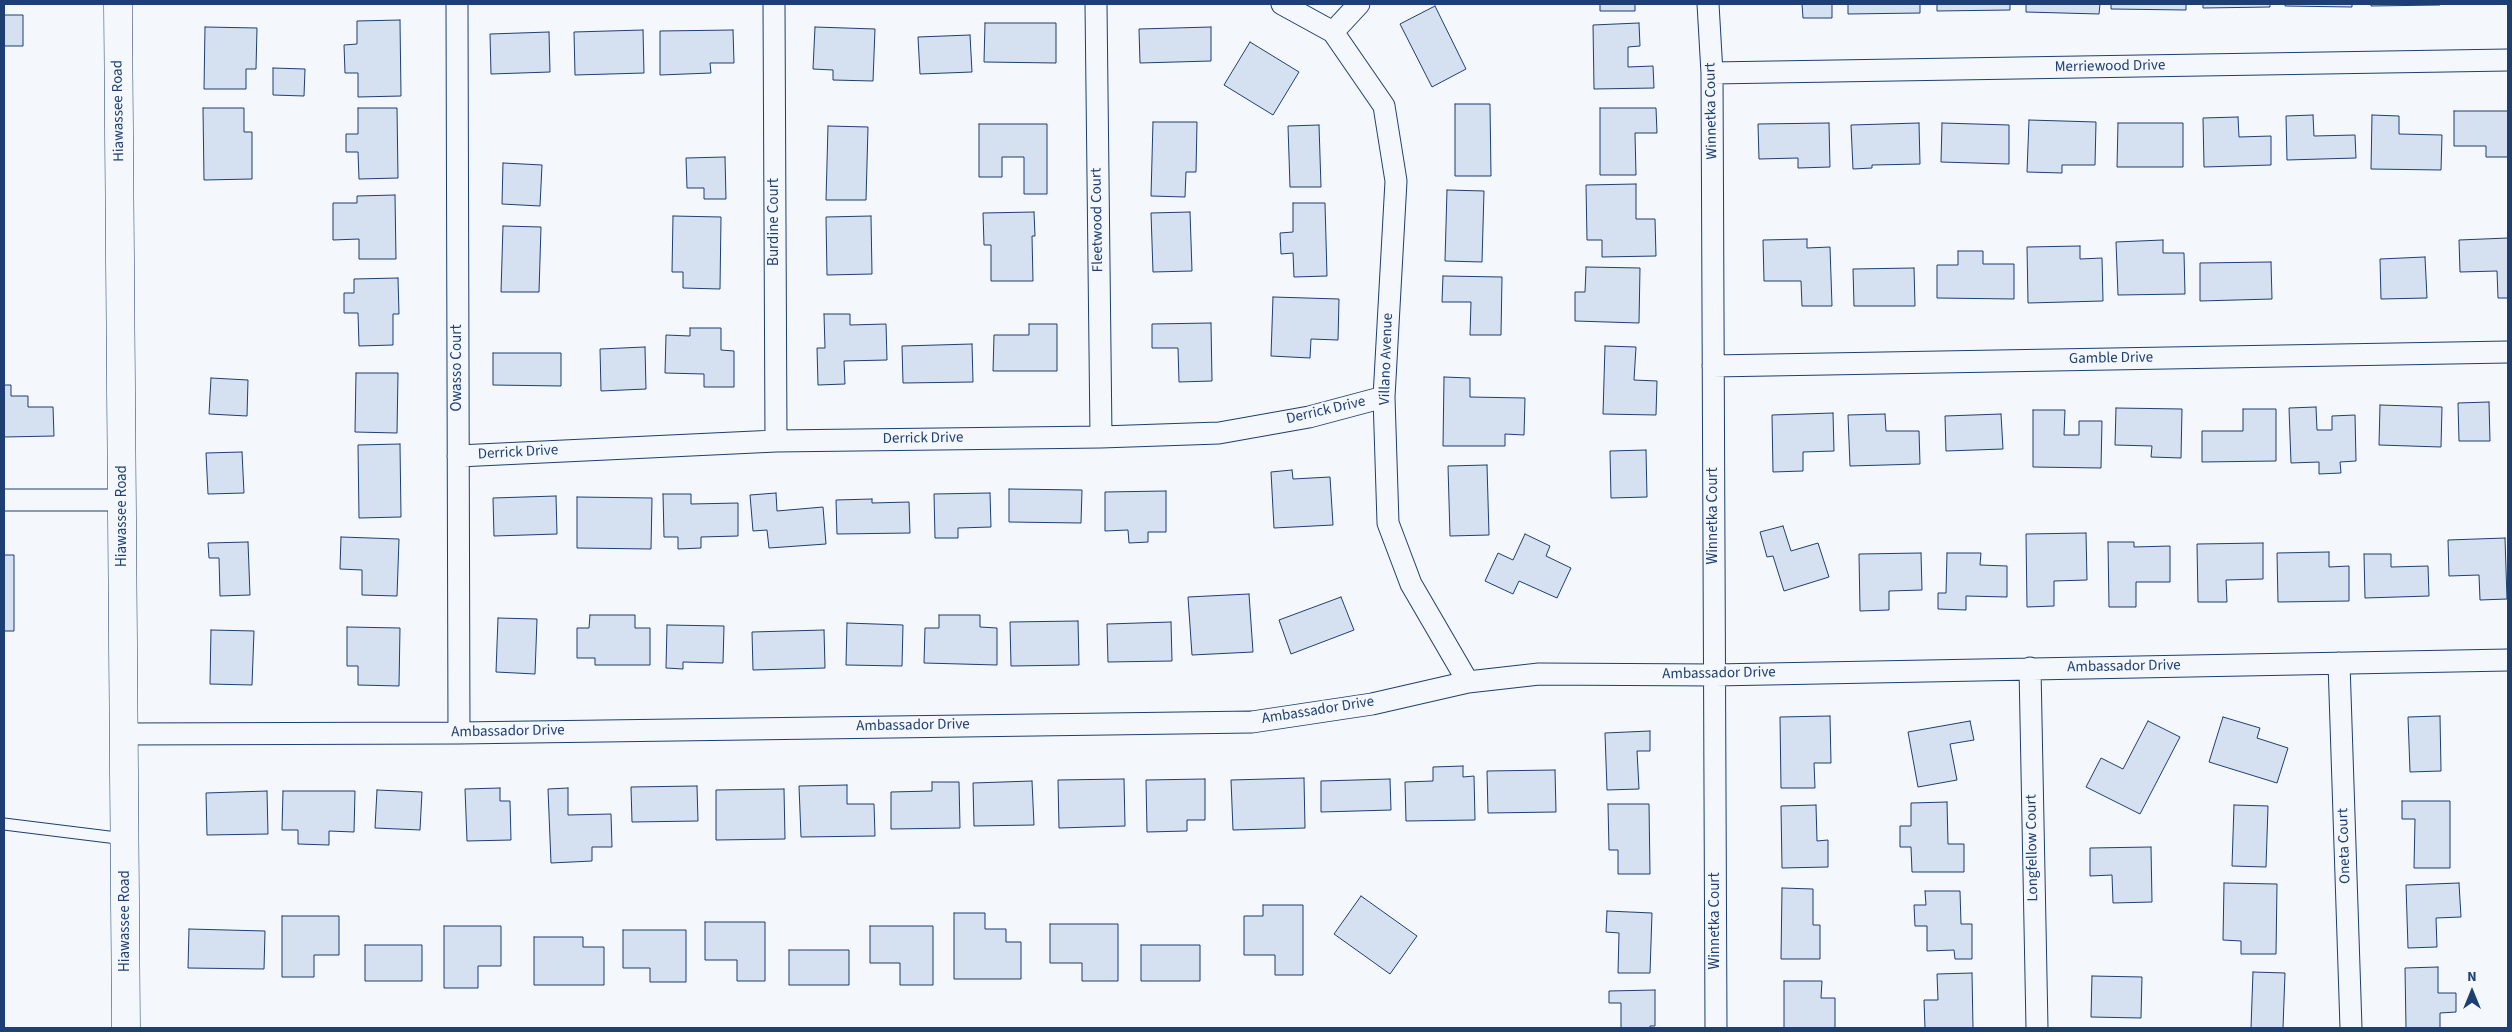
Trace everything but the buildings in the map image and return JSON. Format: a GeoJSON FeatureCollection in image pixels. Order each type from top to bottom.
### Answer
{"type":"FeatureCollection","features":[{"type":"Feature","properties":{"kind":"main road","name":"Hiawassee Road"},"geometry":{"type":"LineString","coordinates":[[118,4],[126,1028]]}},
{"type":"Feature","properties":{"kind":"street","name":"Owasso Court"},"geometry":{"type":"LineString","coordinates":[[457,4],[459,732]]}},
{"type":"Feature","properties":{"kind":"street","name":"Burdine Court"},"geometry":{"type":"LineString","coordinates":[[774,4],[776,441]]}},
{"type":"Feature","properties":{"kind":"street","name":"Fleetwood Court"},"geometry":{"type":"LineString","coordinates":[[1096,4],[1101,437]]}},
{"type":"Feature","properties":{"kind":"street"},"geometry":{"type":"LineString","coordinates":[[1282,4],[1333,32],[1359,4]]}},
{"type":"Feature","properties":{"kind":"street","name":"Winnetka Court"},"geometry":{"type":"LineString","coordinates":[[1708,4],[1712,73],[1716,1028]]}},
{"type":"Feature","properties":{"kind":"street","name":"Villano Avenue"},"geometry":{"type":"LineString","coordinates":[[1333,32],[1384,106],[1396,181],[1384,397],[1388,523],[1410,584],[1468,682]]}},
{"type":"Feature","properties":{"kind":"street","name":"Merriewood Drive"},"geometry":{"type":"LineString","coordinates":[[1712,73],[2508,60]]}},
{"type":"Feature","properties":{"kind":"street","name":"Gamble Drive"},"geometry":{"type":"LineString","coordinates":[[1713,366],[2508,352]]}},
{"type":"Feature","properties":{"kind":"street","name":"Derrick Drive"},"geometry":{"type":"LineString","coordinates":[[458,456],[776,441],[1101,437],[1219,433],[1308,416],[1384,397]]}},
{"type":"Feature","properties":{"kind":"street"},"geometry":{"type":"LineString","coordinates":[[4,500],[123,500]]}},
{"type":"Feature","properties":{"kind":"street","name":"Ambassador Drive"},"geometry":{"type":"LineString","coordinates":[[124,734],[459,732],[1252,722],[1372,704],[1468,682],[1539,674],[1715,675],[2508,660]]}},
{"type":"Feature","properties":{"kind":"street","name":"Oneta Court"},"geometry":{"type":"LineString","coordinates":[[2339,663],[2351,1028]]}},
{"type":"Feature","properties":{"kind":"street","name":"Longfellow Court"},"geometry":{"type":"LineString","coordinates":[[2030,668],[2037,1028]]}},
{"type":"Feature","properties":{"kind":"lane"},"geometry":{"type":"LineString","coordinates":[[4,824],[125,839]]}}]}
